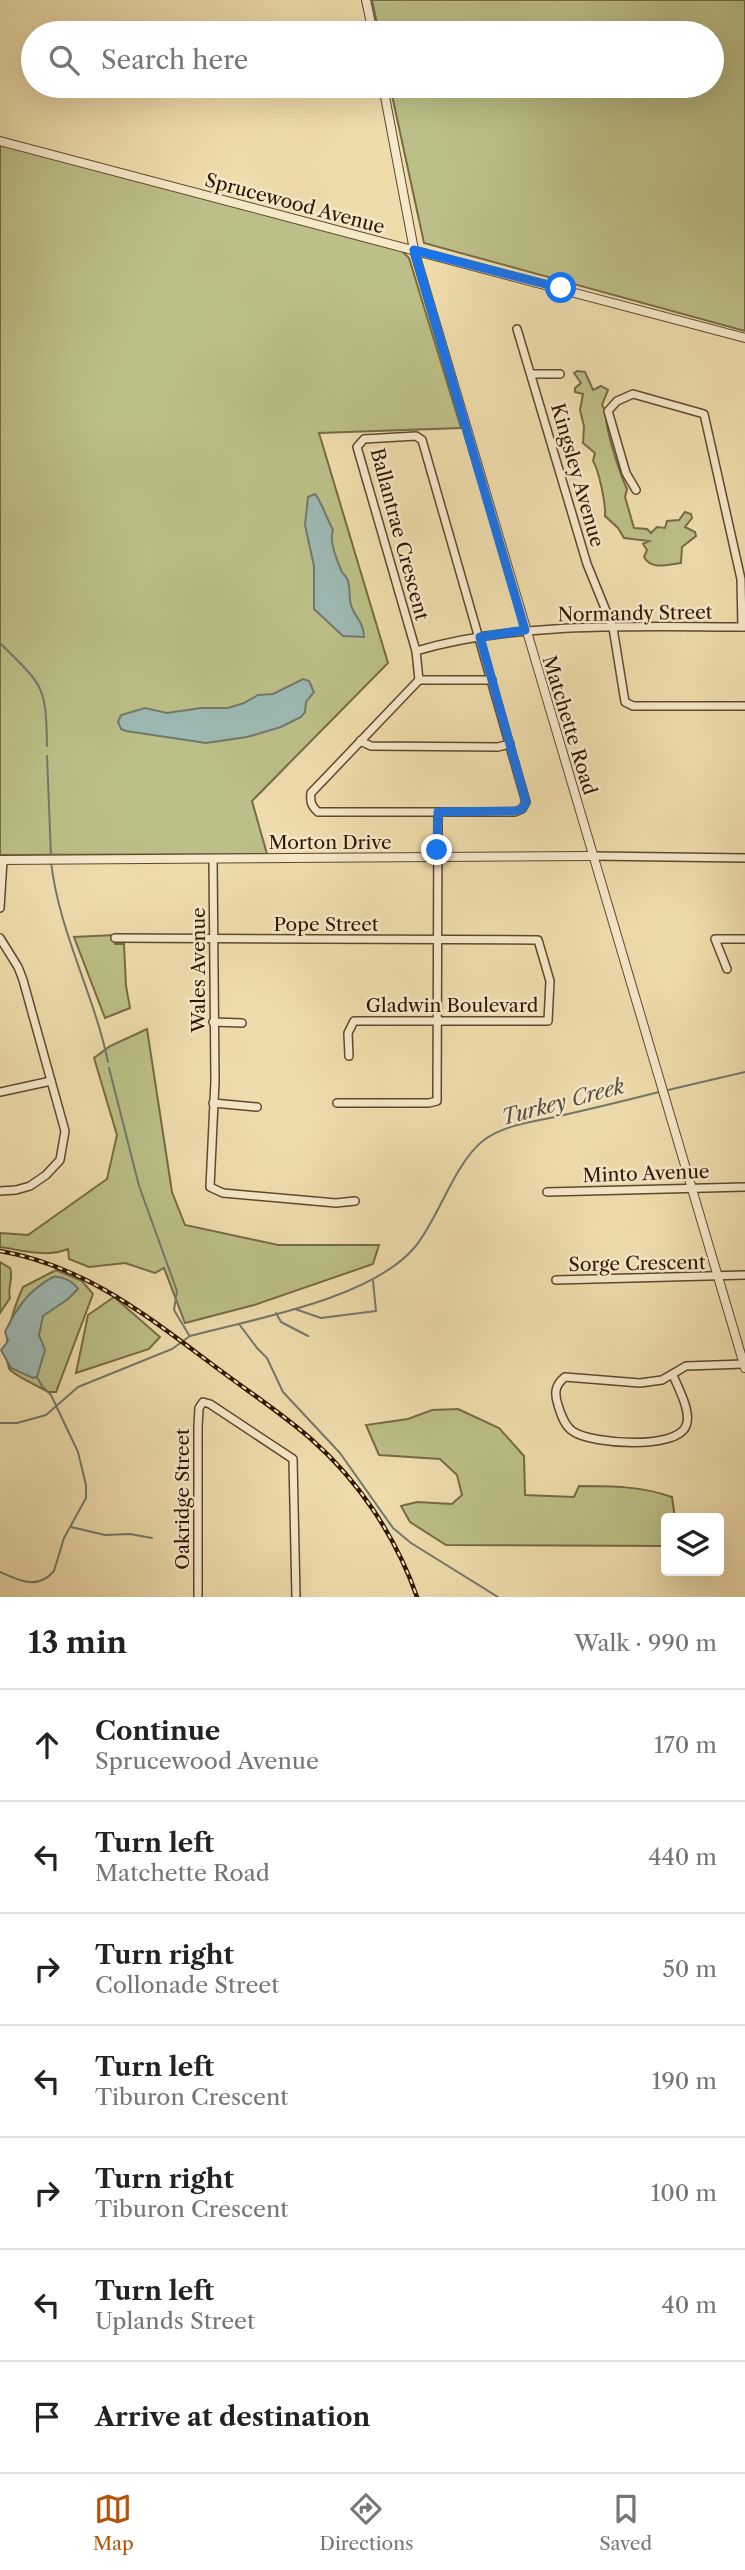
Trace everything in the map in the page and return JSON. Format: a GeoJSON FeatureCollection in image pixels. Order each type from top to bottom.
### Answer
{"type":"FeatureCollection","features":[{"type":"Feature","properties":{"kind":"street"},"geometry":{"type":"LineString","coordinates":[[366,0],[370,21]]}},
{"type":"Feature","properties":{"kind":"street","name":"Matchette Road"},"geometry":{"type":"LineString","coordinates":[[385,98],[414,250],[744,1366]]}},
{"type":"Feature","properties":{"kind":"street","name":"Sprucewood Avenue"},"geometry":{"type":"LineString","coordinates":[[0,141],[745,338]]}},
{"type":"Feature","properties":{"kind":"street","name":"Kingsley Avenue"},"geometry":{"type":"LineString","coordinates":[[517,329],[587,564],[614,628],[625,702],[633,706],[745,706]]}},
{"type":"Feature","properties":{"kind":"street"},"geometry":{"type":"LineString","coordinates":[[531,374],[559,374]]}},
{"type":"Feature","properties":{"kind":"street"},"geometry":{"type":"LineString","coordinates":[[636,490],[626,473],[608,411],[617,401],[632,394],[704,414],[741,579],[743,627]]}},
{"type":"Feature","properties":{"kind":"street","name":"Ballantrae Crescent"},"geometry":{"type":"LineString","coordinates":[[416,651],[357,447],[364,439],[416,436],[422,440],[480,637]]}},
{"type":"Feature","properties":{"kind":"street","name":"Normandy Street"},"geometry":{"type":"LineString","coordinates":[[416,651],[525,630],[743,627]]}},
{"type":"Feature","properties":{"kind":"street"},"geometry":{"type":"LineString","coordinates":[[480,637],[510,744],[526,802],[522,809],[318,812],[313,808],[311,793],[419,680],[492,680]]}},
{"type":"Feature","properties":{"kind":"street"},"geometry":{"type":"LineString","coordinates":[[416,651],[419,680]]}},
{"type":"Feature","properties":{"kind":"street"},"geometry":{"type":"LineString","coordinates":[[360,741],[371,746],[498,747],[510,744]]}},
{"type":"Feature","properties":{"kind":"street"},"geometry":{"type":"LineString","coordinates":[[337,1103],[437,1101],[438,812]]}},
{"type":"Feature","properties":{"kind":"street","name":"Morton Drive"},"geometry":{"type":"LineString","coordinates":[[2,860],[593,856],[745,858]]}},
{"type":"Feature","properties":{"kind":"street","name":"Wales Avenue"},"geometry":{"type":"LineString","coordinates":[[213,859],[215,1081],[211,1186],[223,1193],[336,1203],[355,1200]]}},
{"type":"Feature","properties":{"kind":"street"},"geometry":{"type":"LineString","coordinates":[[0,908],[2,860]]}},
{"type":"Feature","properties":{"kind":"street"},"geometry":{"type":"LineString","coordinates":[[0,937],[23,980],[65,1131],[60,1160],[46,1175],[30,1186],[0,1191]]}},
{"type":"Feature","properties":{"kind":"street","name":"Pope Street"},"geometry":{"type":"LineString","coordinates":[[115,938],[538,940]]}},
{"type":"Feature","properties":{"kind":"street"},"geometry":{"type":"LineString","coordinates":[[727,969],[715,939],[745,939]]}},
{"type":"Feature","properties":{"kind":"street","name":"Gladwin Boulevard"},"geometry":{"type":"LineString","coordinates":[[349,1056],[348,1033],[354,1021],[548,1021],[550,981],[538,940]]}},
{"type":"Feature","properties":{"kind":"street"},"geometry":{"type":"LineString","coordinates":[[213,1021],[242,1023]]}},
{"type":"Feature","properties":{"kind":"street"},"geometry":{"type":"LineString","coordinates":[[0,1091],[51,1081]]}},
{"type":"Feature","properties":{"kind":"street"},"geometry":{"type":"LineString","coordinates":[[213,1103],[257,1107]]}},
{"type":"Feature","properties":{"kind":"street","name":"Minto Avenue"},"geometry":{"type":"LineString","coordinates":[[547,1192],[745,1187]]}},
{"type":"Feature","properties":{"kind":"street","name":"Sorge Crescent"},"geometry":{"type":"LineString","coordinates":[[556,1280],[745,1275]]}},
{"type":"Feature","properties":{"kind":"street"},"geometry":{"type":"LineString","coordinates":[[673,1375],[687,1418],[686,1428],[677,1437],[668,1439],[623,1443],[601,1441],[573,1432],[565,1423],[555,1395],[557,1383],[565,1377],[640,1383],[662,1380],[686,1366],[744,1366]]}},
{"type":"Feature","properties":{"kind":"street","name":"Oakridge Street"},"geometry":{"type":"LineString","coordinates":[[198,1597],[198,1427],[199,1408],[203,1402],[293,1459],[296,1597]]}},
{"type":"Feature","properties":{"kind":"green space"},"geometry":{"type":"Polygon","coordinates":[[[372,0],[745,0],[745,331],[424,243],[393,98],[724,98],[724,21],[376,21],[372,0]]]}},
{"type":"Feature","properties":{"kind":"green space"},"geometry":{"type":"Polygon","coordinates":[[[0,144],[401,250],[409,258],[461,428],[319,433],[388,663],[252,801],[267,854],[0,855],[0,144]]]}},
{"type":"Feature","properties":{"kind":"green space"},"geometry":{"type":"Polygon","coordinates":[[[585,372],[593,390],[601,386],[608,390],[602,405],[606,412],[613,450],[627,489],[625,497],[634,528],[647,529],[651,533],[657,527],[665,528],[667,521],[679,520],[685,512],[691,514],[692,518],[685,527],[695,532],[696,536],[682,547],[681,563],[660,566],[651,564],[644,557],[647,550],[643,544],[649,541],[624,538],[605,516],[602,488],[593,461],[595,453],[583,443],[584,426],[580,410],[583,394],[575,392],[575,388],[581,383],[574,373],[585,372]]]}},
{"type":"Feature","properties":{"kind":"green space"},"geometry":{"type":"Polygon","coordinates":[[[114,935],[115,944],[124,944],[130,1008],[105,1018],[74,937],[114,935]]]}},
{"type":"Feature","properties":{"kind":"green space"},"geometry":{"type":"Polygon","coordinates":[[[147,1029],[172,1192],[185,1225],[278,1245],[379,1245],[373,1264],[254,1305],[185,1323],[164,1268],[155,1273],[125,1263],[89,1267],[69,1259],[68,1249],[43,1253],[0,1247],[0,1233],[28,1235],[107,1179],[117,1135],[94,1058],[110,1046],[147,1029]]]}},
{"type":"Feature","properties":{"kind":"green space"},"geometry":{"type":"Polygon","coordinates":[[[0,1262],[10,1268],[11,1275],[10,1298],[0,1313],[0,1262]]]}},
{"type":"Feature","properties":{"kind":"green space"},"geometry":{"type":"Polygon","coordinates":[[[56,1270],[82,1281],[93,1294],[56,1392],[48,1392],[10,1370],[6,1352],[15,1306],[23,1287],[56,1270]]]}},
{"type":"Feature","properties":{"kind":"green space"},"geometry":{"type":"Polygon","coordinates":[[[114,1297],[160,1337],[149,1349],[76,1373],[88,1315],[114,1297]]]}},
{"type":"Feature","properties":{"kind":"green space"},"geometry":{"type":"Polygon","coordinates":[[[458,1409],[499,1428],[524,1456],[525,1495],[574,1497],[579,1486],[603,1486],[637,1489],[672,1497],[674,1513],[661,1513],[661,1546],[446,1545],[410,1522],[401,1506],[417,1502],[452,1504],[462,1495],[457,1475],[440,1459],[379,1455],[366,1425],[408,1419],[432,1410],[458,1409]]]}},
{"type":"Feature","properties":{"kind":"water"},"geometry":{"type":"Polygon","coordinates":[[[315,494],[333,530],[334,551],[348,580],[351,605],[362,625],[364,637],[343,636],[314,609],[314,566],[305,525],[308,497],[315,494]]]}},
{"type":"Feature","properties":{"kind":"water"},"geometry":{"type":"Polygon","coordinates":[[[303,679],[309,681],[314,692],[306,702],[305,712],[301,717],[281,727],[247,737],[206,743],[126,731],[121,729],[118,722],[121,715],[145,708],[167,713],[201,708],[228,708],[258,695],[273,694],[303,679]]]}},
{"type":"Feature","properties":{"kind":"water"},"geometry":{"type":"Polygon","coordinates":[[[53,1277],[67,1280],[78,1289],[43,1316],[39,1335],[45,1350],[37,1377],[33,1378],[11,1368],[1,1350],[8,1341],[5,1332],[19,1307],[30,1294],[53,1277]]]}},
{"type":"Feature","properties":{"kind":"waterway"},"geometry":{"type":"LineString","coordinates":[[0,643],[34,678],[39,687],[45,710],[47,746]]}},
{"type":"Feature","properties":{"kind":"waterway"},"geometry":{"type":"LineString","coordinates":[[47,756],[51,856]]}},
{"type":"Feature","properties":{"kind":"waterway"},"geometry":{"type":"LineString","coordinates":[[51,862],[61,913],[108,1062]]}},
{"type":"Feature","properties":{"kind":"waterway"},"geometry":{"type":"LineString","coordinates":[[109,1068],[139,1186],[177,1291],[174,1310],[189,1335]]}},
{"type":"Feature","properties":{"kind":"waterway","name":"Turkey Creek"},"geometry":{"type":"LineString","coordinates":[[668,1090],[745,1072]]}},
{"type":"Feature","properties":{"kind":"waterway","name":"Turkey Creek"},"geometry":{"type":"LineString","coordinates":[[0,1423],[17,1423],[46,1415],[78,1387],[172,1349],[190,1336],[310,1305],[370,1280],[395,1265],[415,1247],[464,1162],[484,1140],[518,1125],[659,1092]]}},
{"type":"Feature","properties":{"kind":"waterway","name":"Turkey Creek"},"geometry":{"type":"LineString","coordinates":[[295,1309],[321,1318],[376,1311],[373,1281]]}},
{"type":"Feature","properties":{"kind":"waterway"},"geometry":{"type":"LineString","coordinates":[[276,1313],[281,1322],[308,1336]]}},
{"type":"Feature","properties":{"kind":"waterway"},"geometry":{"type":"LineString","coordinates":[[239,1324],[267,1358],[283,1392],[340,1453],[393,1528],[411,1543],[498,1597]]}},
{"type":"Feature","properties":{"kind":"waterway"},"geometry":{"type":"LineString","coordinates":[[0,1572],[28,1582],[48,1577],[54,1571],[64,1538],[86,1498],[86,1485],[78,1452],[51,1395],[37,1377]]}},
{"type":"Feature","properties":{"kind":"waterway"},"geometry":{"type":"LineString","coordinates":[[71,1527],[105,1535],[130,1534],[152,1538]]}},
{"type":"Feature","properties":{"kind":"railway"},"geometry":{"type":"LineString","coordinates":[[0,1251],[59,1268],[111,1294],[160,1326],[299,1429],[345,1473],[374,1511],[398,1553],[417,1597]]}},
{"type":"Feature","properties":{"kind":"route"},"geometry":{"type":"LineString","coordinates":[[437,850],[438,812],[515,811],[522,809],[526,802],[480,637],[525,630],[414,250],[561,288]]}}]}
